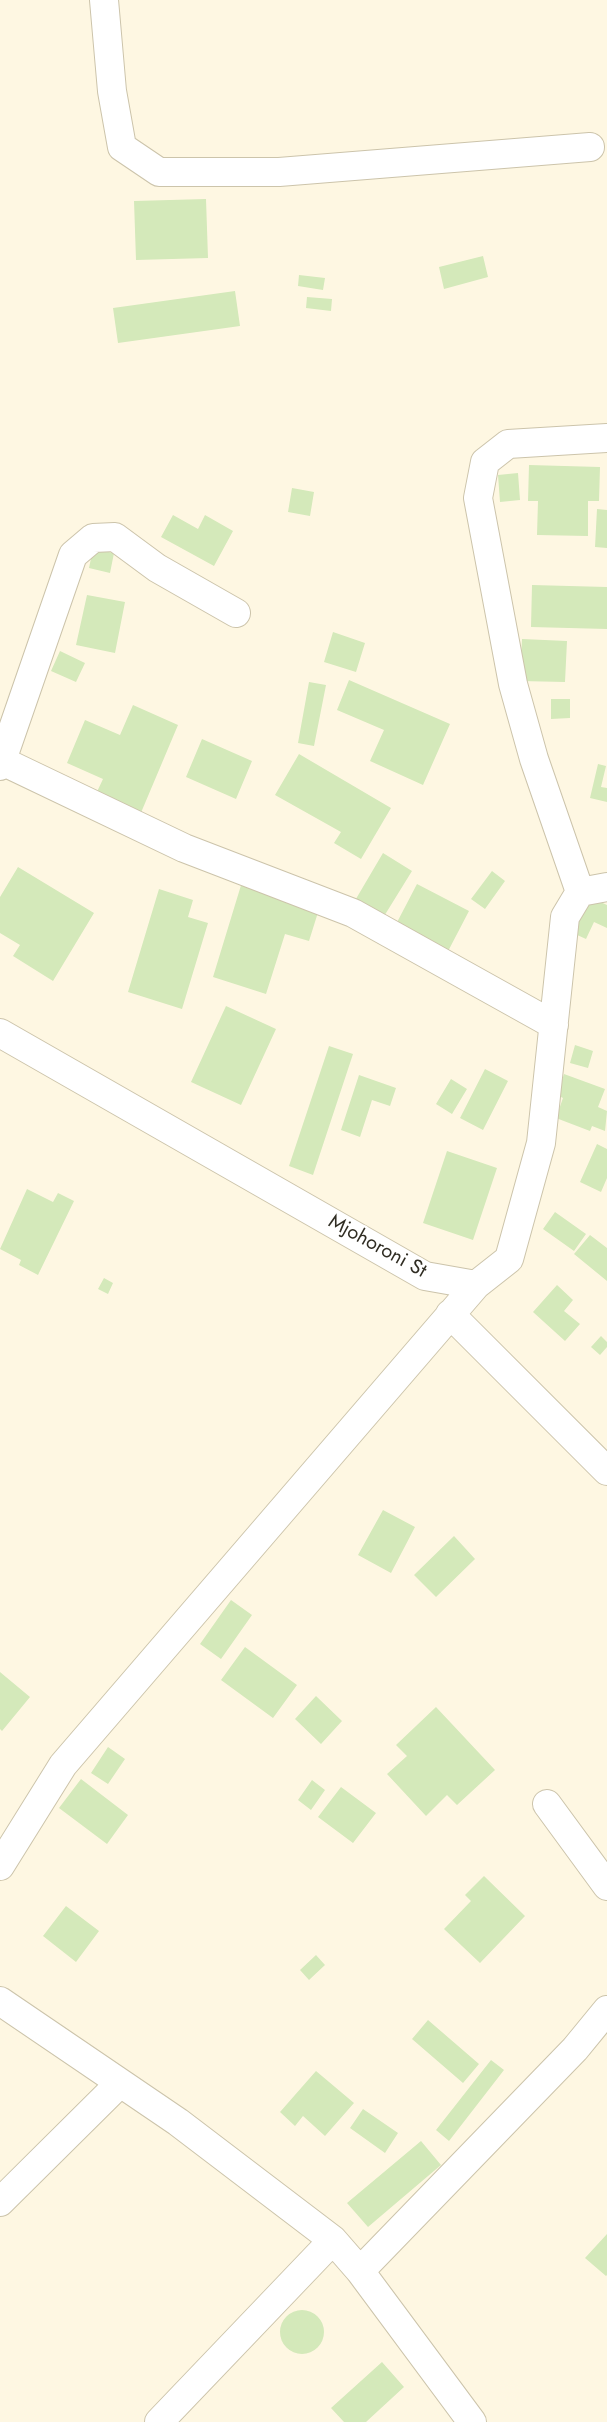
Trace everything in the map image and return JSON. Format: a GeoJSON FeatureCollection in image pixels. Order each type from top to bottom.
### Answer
{"type":"FeatureCollection","features":[{"type":"Feature","properties":{"kind":"street"},"geometry":{"type":"LineString","coordinates":[[104,0],[112,91],[122,147],[159,172],[279,172],[590,147]]}},
{"type":"Feature","properties":{"kind":"street"},"geometry":{"type":"LineString","coordinates":[[580,892],[534,759],[513,684],[478,498],[485,462],[508,444],[607,438]]}},
{"type":"Feature","properties":{"kind":"street"},"geometry":{"type":"LineString","coordinates":[[236,613],[157,568],[115,537],[93,538],[73,555],[1,764],[184,848],[352,913],[554,1025]]}},
{"type":"Feature","properties":{"kind":"street"},"geometry":{"type":"LineString","coordinates":[[0,1866],[63,1765],[450,1314],[476,1285],[509,1259],[541,1143],[565,917],[580,892],[607,887]]}},
{"type":"Feature","properties":{"kind":"street","name":"Mjohoroni St"},"geometry":{"type":"LineString","coordinates":[[0,1033],[425,1276],[476,1285]]}},
{"type":"Feature","properties":{"kind":"street"},"geometry":{"type":"LineString","coordinates":[[450,1314],[607,1471]]}},
{"type":"Feature","properties":{"kind":"street"},"geometry":{"type":"LineString","coordinates":[[547,1804],[607,1886]]}},
{"type":"Feature","properties":{"kind":"street"},"geometry":{"type":"LineString","coordinates":[[0,2001],[178,2122],[333,2240],[360,2271],[472,2422]]}},
{"type":"Feature","properties":{"kind":"street"},"geometry":{"type":"LineString","coordinates":[[360,2271],[575,2049],[607,2010]]}},
{"type":"Feature","properties":{"kind":"street"},"geometry":{"type":"LineString","coordinates":[[0,2202],[120,2084]]}},
{"type":"Feature","properties":{"kind":"street"},"geometry":{"type":"LineString","coordinates":[[159,2422],[333,2240]]}},
{"type":"Feature","properties":{"kind":"building"},"geometry":{"type":"Polygon","coordinates":[[[206,199],[208,258],[136,260],[134,201],[206,199]]]}},
{"type":"Feature","properties":{"kind":"building"},"geometry":{"type":"Polygon","coordinates":[[[483,256],[488,277],[444,289],[439,267],[483,256]]]}},
{"type":"Feature","properties":{"kind":"building"},"geometry":{"type":"Polygon","coordinates":[[[299,275],[325,278],[323,290],[298,286],[299,275]]]}},
{"type":"Feature","properties":{"kind":"building"},"geometry":{"type":"Polygon","coordinates":[[[235,291],[240,326],[118,343],[113,308],[235,291]]]}},
{"type":"Feature","properties":{"kind":"building"},"geometry":{"type":"Polygon","coordinates":[[[307,297],[332,299],[331,311],[306,308],[307,297]]]}},
{"type":"Feature","properties":{"kind":"building"},"geometry":{"type":"Polygon","coordinates":[[[529,465],[600,467],[599,501],[588,501],[588,536],[537,535],[538,501],[528,501],[529,465]]]}},
{"type":"Feature","properties":{"kind":"building"},"geometry":{"type":"Polygon","coordinates":[[[518,473],[520,500],[500,502],[498,475],[518,473]]]}},
{"type":"Feature","properties":{"kind":"building"},"geometry":{"type":"Polygon","coordinates":[[[292,488],[314,492],[310,516],[288,512],[292,488]]]}},
{"type":"Feature","properties":{"kind":"building"},"geometry":{"type":"Polygon","coordinates":[[[597,509],[607,510],[607,548],[595,547],[597,509]]]}},
{"type":"Feature","properties":{"kind":"building"},"geometry":{"type":"Polygon","coordinates":[[[173,515],[198,529],[205,515],[233,531],[214,566],[161,537],[173,515]]]}},
{"type":"Feature","properties":{"kind":"building"},"geometry":{"type":"Polygon","coordinates":[[[93,549],[114,553],[110,573],[89,568],[93,549]]]}},
{"type":"Feature","properties":{"kind":"building"},"geometry":{"type":"Polygon","coordinates":[[[532,585],[607,587],[607,629],[531,627],[532,585]]]}},
{"type":"Feature","properties":{"kind":"building"},"geometry":{"type":"Polygon","coordinates":[[[87,595],[125,602],[115,653],[76,645],[87,595]]]}},
{"type":"Feature","properties":{"kind":"building"},"geometry":{"type":"Polygon","coordinates":[[[333,632],[365,643],[356,672],[324,662],[333,632]]]}},
{"type":"Feature","properties":{"kind":"building"},"geometry":{"type":"Polygon","coordinates":[[[522,639],[567,641],[565,682],[520,681],[522,639]]]}},
{"type":"Feature","properties":{"kind":"building"},"geometry":{"type":"Polygon","coordinates":[[[60,651],[85,663],[76,682],[51,671],[60,651]]]}},
{"type":"Feature","properties":{"kind":"building"},"geometry":{"type":"Polygon","coordinates":[[[349,680],[450,724],[423,785],[370,761],[384,730],[337,710],[349,680]]]}},
{"type":"Feature","properties":{"kind":"building"},"geometry":{"type":"Polygon","coordinates":[[[309,682],[326,685],[314,746],[298,743],[309,682]]]}},
{"type":"Feature","properties":{"kind":"building"},"geometry":{"type":"Polygon","coordinates":[[[551,699],[570,699],[570,718],[551,719],[551,699]]]}},
{"type":"Feature","properties":{"kind":"building"},"geometry":{"type":"Polygon","coordinates":[[[133,705],[178,725],[140,815],[95,796],[103,779],[67,763],[85,720],[120,735],[133,705]]]}},
{"type":"Feature","properties":{"kind":"building"},"geometry":{"type":"Polygon","coordinates":[[[202,739],[252,761],[236,799],[186,777],[202,739]]]}},
{"type":"Feature","properties":{"kind":"building"},"geometry":{"type":"Polygon","coordinates":[[[299,754],[391,808],[361,859],[334,843],[341,832],[275,795],[299,754]]]}},
{"type":"Feature","properties":{"kind":"building"},"geometry":{"type":"Polygon","coordinates":[[[598,764],[606,766],[601,787],[607,788],[607,802],[590,798],[598,764]]]}},
{"type":"Feature","properties":{"kind":"building"},"geometry":{"type":"Polygon","coordinates":[[[383,853],[412,871],[378,926],[350,909],[383,853]]]}},
{"type":"Feature","properties":{"kind":"building"},"geometry":{"type":"Polygon","coordinates":[[[18,867],[94,913],[53,981],[13,956],[20,945],[0,933],[0,897],[18,867]]]}},
{"type":"Feature","properties":{"kind":"building"},"geometry":{"type":"Polygon","coordinates":[[[492,871],[505,881],[485,909],[471,899],[492,871]]]}},
{"type":"Feature","properties":{"kind":"building"},"geometry":{"type":"Polygon","coordinates":[[[242,882],[320,906],[309,941],[285,934],[266,994],[213,977],[242,882]]]}},
{"type":"Feature","properties":{"kind":"building"},"geometry":{"type":"Polygon","coordinates":[[[417,884],[469,911],[445,957],[393,930],[417,884]]]}},
{"type":"Feature","properties":{"kind":"building"},"geometry":{"type":"Polygon","coordinates":[[[159,889],[193,900],[188,917],[208,923],[182,1009],[128,992],[159,889]]]}},
{"type":"Feature","properties":{"kind":"building"},"geometry":{"type":"Polygon","coordinates":[[[581,893],[607,905],[607,928],[594,922],[586,939],[564,929],[581,893]]]}},
{"type":"Feature","properties":{"kind":"building"},"geometry":{"type":"Polygon","coordinates":[[[226,1006],[276,1029],[241,1105],[191,1082],[226,1006]]]}},
{"type":"Feature","properties":{"kind":"building"},"geometry":{"type":"Polygon","coordinates":[[[575,1045],[593,1051],[588,1068],[570,1063],[575,1045]]]}},
{"type":"Feature","properties":{"kind":"building"},"geometry":{"type":"Polygon","coordinates":[[[329,1046],[353,1054],[313,1175],[289,1166],[329,1046]]]}},
{"type":"Feature","properties":{"kind":"building"},"geometry":{"type":"Polygon","coordinates":[[[485,1069],[508,1081],[483,1130],[460,1118],[485,1069]]]}},
{"type":"Feature","properties":{"kind":"building"},"geometry":{"type":"Polygon","coordinates":[[[564,1074],[605,1089],[598,1107],[607,1111],[605,1131],[592,1126],[590,1131],[556,1118],[563,1098],[557,1095],[564,1074]]]}},
{"type":"Feature","properties":{"kind":"building"},"geometry":{"type":"Polygon","coordinates":[[[359,1075],[396,1088],[390,1106],[372,1100],[360,1137],[341,1130],[359,1075]]]}},
{"type":"Feature","properties":{"kind":"building"},"geometry":{"type":"Polygon","coordinates":[[[451,1079],[467,1089],[452,1114],[436,1104],[451,1079]]]}},
{"type":"Feature","properties":{"kind":"building"},"geometry":{"type":"Polygon","coordinates":[[[597,1144],[607,1149],[607,1178],[601,1192],[580,1182],[597,1144]]]}},
{"type":"Feature","properties":{"kind":"building"},"geometry":{"type":"Polygon","coordinates":[[[447,1151],[497,1168],[473,1240],[423,1223],[447,1151]]]}},
{"type":"Feature","properties":{"kind":"building"},"geometry":{"type":"Polygon","coordinates":[[[27,1189],[53,1202],[58,1193],[74,1201],[38,1275],[19,1265],[21,1260],[0,1249],[27,1189]]]}},
{"type":"Feature","properties":{"kind":"building"},"geometry":{"type":"Polygon","coordinates":[[[555,1212],[586,1234],[574,1251],[543,1229],[555,1212]]]}},
{"type":"Feature","properties":{"kind":"building"},"geometry":{"type":"Polygon","coordinates":[[[590,1235],[607,1248],[607,1281],[574,1254],[590,1235]]]}},
{"type":"Feature","properties":{"kind":"building"},"geometry":{"type":"Polygon","coordinates":[[[104,1278],[113,1283],[108,1294],[98,1289],[104,1278]]]}},
{"type":"Feature","properties":{"kind":"building"},"geometry":{"type":"Polygon","coordinates":[[[557,1285],[573,1300],[564,1311],[580,1324],[565,1341],[533,1312],[557,1285]]]}},
{"type":"Feature","properties":{"kind":"building"},"geometry":{"type":"Polygon","coordinates":[[[601,1336],[607,1342],[607,1347],[600,1355],[591,1347],[601,1336]]]}},
{"type":"Feature","properties":{"kind":"building"},"geometry":{"type":"Polygon","coordinates":[[[383,1510],[415,1527],[391,1573],[358,1555],[383,1510]]]}},
{"type":"Feature","properties":{"kind":"building"},"geometry":{"type":"Polygon","coordinates":[[[454,1536],[475,1559],[436,1597],[414,1575],[454,1536]]]}},
{"type":"Feature","properties":{"kind":"building"},"geometry":{"type":"Polygon","coordinates":[[[231,1600],[252,1615],[221,1659],[200,1644],[231,1600]]]}},
{"type":"Feature","properties":{"kind":"building"},"geometry":{"type":"Polygon","coordinates":[[[245,1647],[297,1685],[273,1718],[221,1680],[245,1647]]]}},
{"type":"Feature","properties":{"kind":"building"},"geometry":{"type":"Polygon","coordinates":[[[0,1672],[30,1697],[2,1731],[0,1729],[0,1672]]]}},
{"type":"Feature","properties":{"kind":"building"},"geometry":{"type":"Polygon","coordinates":[[[316,1696],[342,1721],[321,1744],[295,1719],[316,1696]]]}},
{"type":"Feature","properties":{"kind":"building"},"geometry":{"type":"Polygon","coordinates":[[[436,1707],[495,1770],[457,1805],[447,1795],[426,1816],[387,1774],[407,1756],[396,1745],[436,1707]]]}},
{"type":"Feature","properties":{"kind":"building"},"geometry":{"type":"Polygon","coordinates":[[[108,1747],[125,1759],[108,1784],[91,1773],[108,1747]]]}},
{"type":"Feature","properties":{"kind":"building"},"geometry":{"type":"Polygon","coordinates":[[[81,1779],[128,1815],[107,1844],[59,1808],[81,1779]]]}},
{"type":"Feature","properties":{"kind":"building"},"geometry":{"type":"Polygon","coordinates":[[[312,1780],[325,1790],[311,1810],[298,1800],[312,1780]]]}},
{"type":"Feature","properties":{"kind":"building"},"geometry":{"type":"Polygon","coordinates":[[[341,1787],[376,1813],[353,1843],[318,1817],[341,1787]]]}},
{"type":"Feature","properties":{"kind":"building"},"geometry":{"type":"Polygon","coordinates":[[[484,1876],[525,1916],[480,1963],[444,1929],[471,1901],[465,1895],[484,1876]]]}},
{"type":"Feature","properties":{"kind":"building"},"geometry":{"type":"Polygon","coordinates":[[[66,1906],[99,1931],[76,1962],[43,1936],[66,1906]]]}},
{"type":"Feature","properties":{"kind":"building"},"geometry":{"type":"Polygon","coordinates":[[[316,1955],[325,1965],[309,1980],[300,1970],[316,1955]]]}},
{"type":"Feature","properties":{"kind":"building"},"geometry":{"type":"Polygon","coordinates":[[[428,2020],[479,2064],[463,2083],[412,2039],[428,2020]]]}},
{"type":"Feature","properties":{"kind":"building"},"geometry":{"type":"Polygon","coordinates":[[[491,2060],[504,2070],[449,2141],[436,2130],[491,2060]]]}},
{"type":"Feature","properties":{"kind":"building"},"geometry":{"type":"Polygon","coordinates":[[[316,2071],[354,2103],[325,2136],[303,2116],[295,2126],[280,2112],[316,2071]]]}},
{"type":"Feature","properties":{"kind":"building"},"geometry":{"type":"Polygon","coordinates":[[[363,2109],[398,2133],[385,2153],[350,2128],[363,2109]]]}},
{"type":"Feature","properties":{"kind":"building"},"geometry":{"type":"Polygon","coordinates":[[[421,2141],[441,2165],[368,2227],[347,2203],[421,2141]]]}},
{"type":"Feature","properties":{"kind":"building"},"geometry":{"type":"Polygon","coordinates":[[[607,2234],[607,2275],[606,2276],[585,2258],[607,2234]]]}},
{"type":"Feature","properties":{"kind":"building"},"geometry":{"type":"Polygon","coordinates":[[[302,2310],[314,2314],[320,2320],[324,2332],[320,2344],[314,2350],[302,2354],[290,2350],[284,2344],[280,2332],[284,2320],[290,2314],[302,2310]]]}},
{"type":"Feature","properties":{"kind":"building"},"geometry":{"type":"Polygon","coordinates":[[[382,2362],[404,2387],[366,2422],[344,2422],[331,2408],[382,2362]]]}}]}
